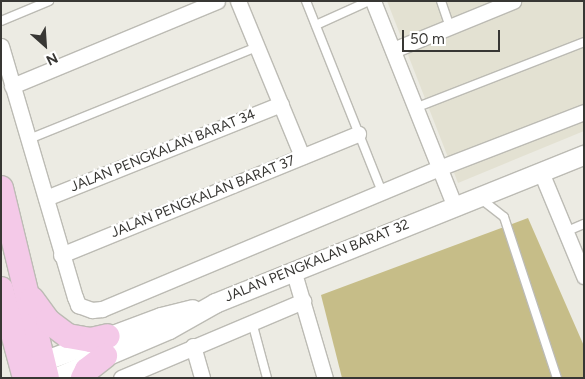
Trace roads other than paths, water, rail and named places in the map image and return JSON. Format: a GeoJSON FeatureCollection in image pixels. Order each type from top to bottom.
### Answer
{"type":"FeatureCollection","features":[{"type":"Feature","properties":{"kind":"main road"},"geometry":{"type":"LineString","coordinates":[[1,188],[28,293],[38,373]]}},
{"type":"Feature","properties":{"kind":"main road"},"geometry":{"type":"LineString","coordinates":[[1,288],[38,373]]}},
{"type":"Feature","properties":{"kind":"main road"},"geometry":{"type":"LineString","coordinates":[[28,293],[48,321],[68,336],[91,340],[107,346],[87,370],[83,378]]}},
{"type":"Feature","properties":{"kind":"street"},"geometry":{"type":"LineString","coordinates":[[12,86],[217,1]]}},
{"type":"Feature","properties":{"kind":"street","name":"JALAN PENGKALAN BARAT 37"},"geometry":{"type":"LineString","coordinates":[[61,256],[302,156],[238,1]]}},
{"type":"Feature","properties":{"kind":"street"},"geometry":{"type":"LineString","coordinates":[[371,1],[393,50],[454,205]]}},
{"type":"Feature","properties":{"kind":"street"},"geometry":{"type":"LineString","coordinates":[[393,50],[513,1]]}},
{"type":"Feature","properties":{"kind":"street"},"geometry":{"type":"LineString","coordinates":[[1,46],[46,198],[61,256],[78,305],[92,310],[102,309],[439,168],[584,112]]}},
{"type":"Feature","properties":{"kind":"street","name":"JALAN PENGKALAN BARAT 34"},"geometry":{"type":"LineString","coordinates":[[46,198],[280,104]]}},
{"type":"Feature","properties":{"kind":"street"},"geometry":{"type":"LineString","coordinates":[[302,156],[358,134]]}},
{"type":"Feature","properties":{"kind":"street","name":"JALAN PENGKALAN BARAT 32"},"geometry":{"type":"LineString","coordinates":[[38,373],[107,346],[169,329],[215,303],[294,273],[454,205],[584,155]]}},
{"type":"Feature","properties":{"kind":"street"},"geometry":{"type":"LineString","coordinates":[[541,172],[584,276]]}},
{"type":"Feature","properties":{"kind":"street"},"geometry":{"type":"LineString","coordinates":[[294,273],[325,378]]}},
{"type":"Feature","properties":{"kind":"street"},"geometry":{"type":"LineString","coordinates":[[121,378],[142,373],[193,346],[302,301]]}},
{"type":"Feature","properties":{"kind":"street"},"geometry":{"type":"LineString","coordinates":[[193,346],[202,378]]}},
{"type":"Feature","properties":{"kind":"lane"},"geometry":{"type":"LineString","coordinates":[[1,21],[49,1]]}},
{"type":"Feature","properties":{"kind":"lane"},"geometry":{"type":"LineString","coordinates":[[306,1],[382,192]]}},
{"type":"Feature","properties":{"kind":"lane"},"geometry":{"type":"LineString","coordinates":[[316,25],[371,1]]}},
{"type":"Feature","properties":{"kind":"lane"},"geometry":{"type":"LineString","coordinates":[[441,1],[450,27]]}},
{"type":"Feature","properties":{"kind":"lane"},"geometry":{"type":"LineString","coordinates":[[415,108],[584,42]]}},
{"type":"Feature","properties":{"kind":"lane"},"geometry":{"type":"LineString","coordinates":[[29,139],[257,47]]}},
{"type":"Feature","properties":{"kind":"lane"},"geometry":{"type":"LineString","coordinates":[[477,197],[504,217],[557,378]]}},
{"type":"Feature","properties":{"kind":"lane"},"geometry":{"type":"LineString","coordinates":[[565,232],[584,224]]}},
{"type":"Feature","properties":{"kind":"lane"},"geometry":{"type":"LineString","coordinates":[[252,322],[267,378]]}}]}
